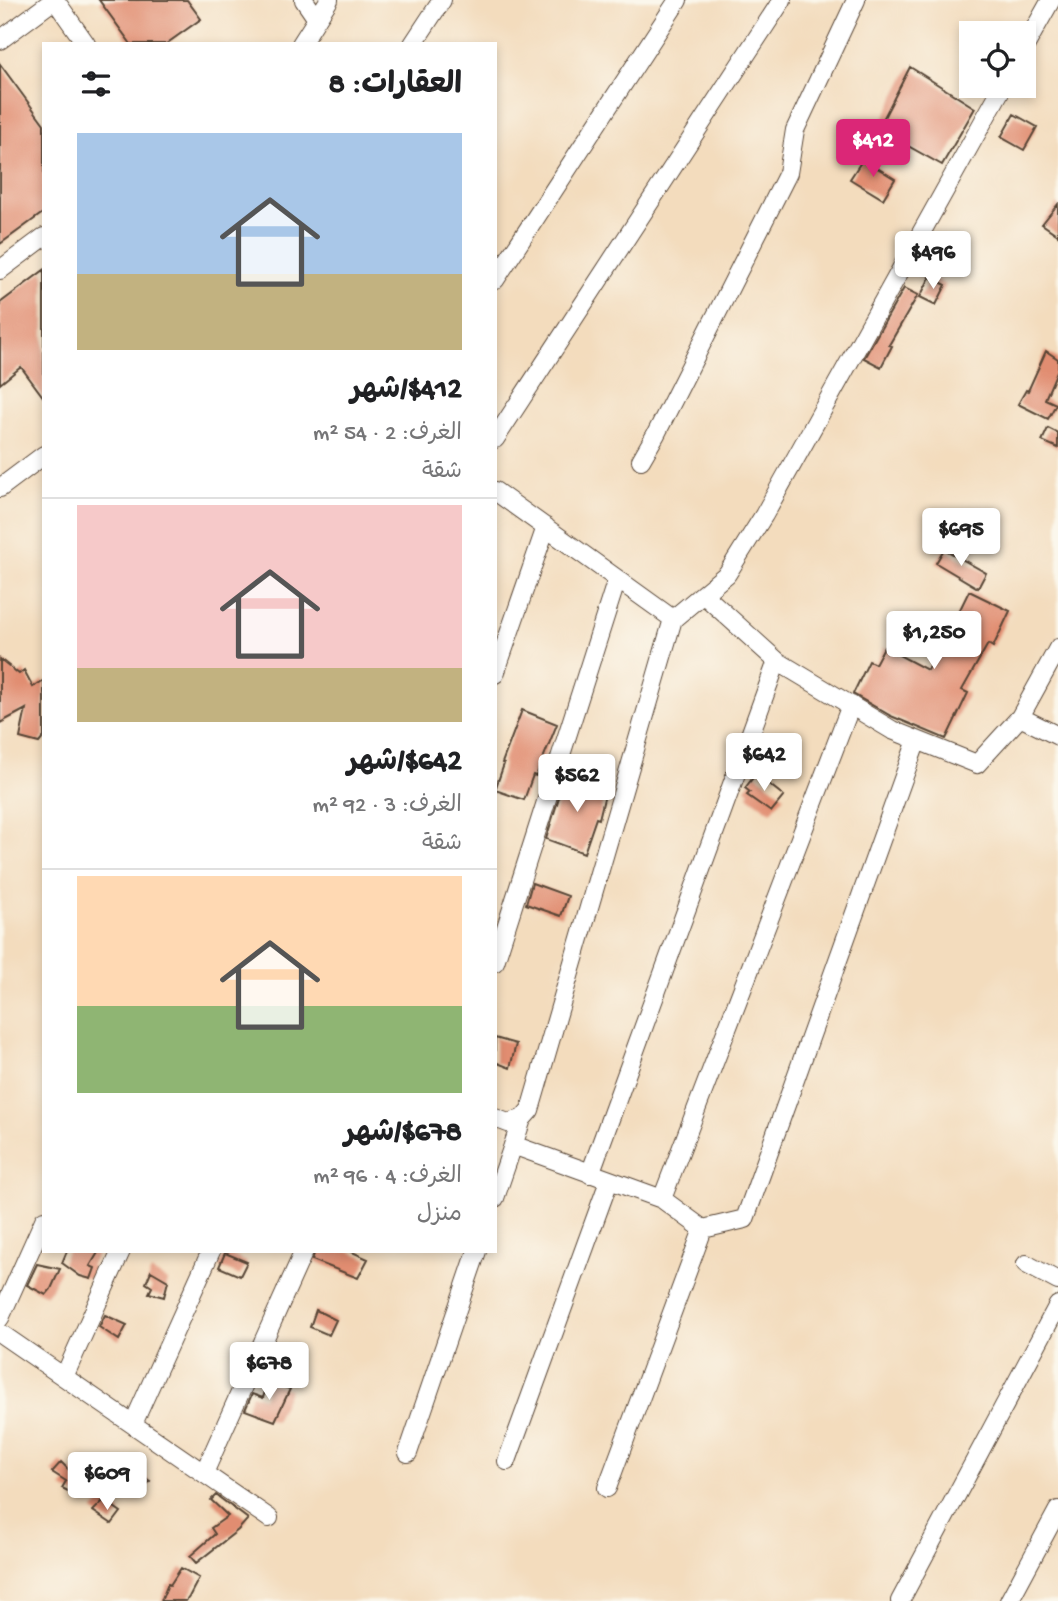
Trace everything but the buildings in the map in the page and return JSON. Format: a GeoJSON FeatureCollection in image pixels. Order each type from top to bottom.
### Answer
{"type":"FeatureCollection","features":[{"type":"Feature","properties":{"kind":"street"},"geometry":{"type":"LineString","coordinates":[[0,40],[55,0],[85,42]]}},
{"type":"Feature","properties":{"kind":"street"},"geometry":{"type":"LineString","coordinates":[[304,0],[317,19]]}},
{"type":"Feature","properties":{"kind":"street"},"geometry":{"type":"LineString","coordinates":[[302,42],[329,0]]}},
{"type":"Feature","properties":{"kind":"street"},"geometry":{"type":"LineString","coordinates":[[415,42],[442,0]]}},
{"type":"Feature","properties":{"kind":"street"},"geometry":{"type":"LineString","coordinates":[[497,277],[678,0]]}},
{"type":"Feature","properties":{"kind":"street"},"geometry":{"type":"LineString","coordinates":[[497,436],[782,0]]}},
{"type":"Feature","properties":{"kind":"street"},"geometry":{"type":"LineString","coordinates":[[641,460],[788,173],[795,130],[856,0]]}},
{"type":"Feature","properties":{"kind":"street"},"geometry":{"type":"LineString","coordinates":[[1036,27],[1051,0]]}},
{"type":"Feature","properties":{"kind":"street"},"geometry":{"type":"LineString","coordinates":[[497,1192],[522,1119],[530,1110],[673,619],[727,574],[764,515],[996,98]]}},
{"type":"Feature","properties":{"kind":"street"},"geometry":{"type":"LineString","coordinates":[[0,270],[42,238]]}},
{"type":"Feature","properties":{"kind":"street"},"geometry":{"type":"LineString","coordinates":[[0,488],[42,456]]}},
{"type":"Feature","properties":{"kind":"street"},"geometry":{"type":"LineString","coordinates":[[497,492],[673,619]]}},
{"type":"Feature","properties":{"kind":"street"},"geometry":{"type":"LineString","coordinates":[[497,668],[546,527]]}},
{"type":"Feature","properties":{"kind":"street"},"geometry":{"type":"LineString","coordinates":[[497,956],[617,579]]}},
{"type":"Feature","properties":{"kind":"street"},"geometry":{"type":"LineString","coordinates":[[704,594],[777,661],[892,730],[977,764],[1020,717],[1058,648]]}},
{"type":"Feature","properties":{"kind":"street"},"geometry":{"type":"LineString","coordinates":[[590,1174],[777,661]]}},
{"type":"Feature","properties":{"kind":"street"},"geometry":{"type":"LineString","coordinates":[[662,1199],[851,705]]}},
{"type":"Feature","properties":{"kind":"street"},"geometry":{"type":"LineString","coordinates":[[1020,717],[1058,737]]}},
{"type":"Feature","properties":{"kind":"street"},"geometry":{"type":"LineString","coordinates":[[513,1144],[662,1199],[703,1229],[745,1219],[917,740]]}},
{"type":"Feature","properties":{"kind":"street"},"geometry":{"type":"LineString","coordinates":[[497,1119],[508,1123],[522,1119]]}},
{"type":"Feature","properties":{"kind":"street"},"geometry":{"type":"LineString","coordinates":[[507,1461],[609,1181]]}},
{"type":"Feature","properties":{"kind":"street"},"geometry":{"type":"LineString","coordinates":[[0,1318],[42,1224]]}},
{"type":"Feature","properties":{"kind":"street"},"geometry":{"type":"LineString","coordinates":[[607,1488],[703,1229]]}},
{"type":"Feature","properties":{"kind":"street"},"geometry":{"type":"LineString","coordinates":[[64,1377],[120,1253]]}},
{"type":"Feature","properties":{"kind":"street"},"geometry":{"type":"LineString","coordinates":[[133,1424],[210,1253]]}},
{"type":"Feature","properties":{"kind":"street"},"geometry":{"type":"LineString","coordinates":[[204,1473],[303,1253]]}},
{"type":"Feature","properties":{"kind":"street"},"geometry":{"type":"LineString","coordinates":[[408,1453],[476,1253]]}},
{"type":"Feature","properties":{"kind":"street"},"geometry":{"type":"LineString","coordinates":[[1026,1264],[1058,1281]]}},
{"type":"Feature","properties":{"kind":"street"},"geometry":{"type":"LineString","coordinates":[[900,1601],[1058,1305]]}},
{"type":"Feature","properties":{"kind":"street"},"geometry":{"type":"LineString","coordinates":[[0,1333],[269,1518]]}},
{"type":"Feature","properties":{"kind":"street"},"geometry":{"type":"LineString","coordinates":[[1009,1601],[1058,1510]]}}]}
